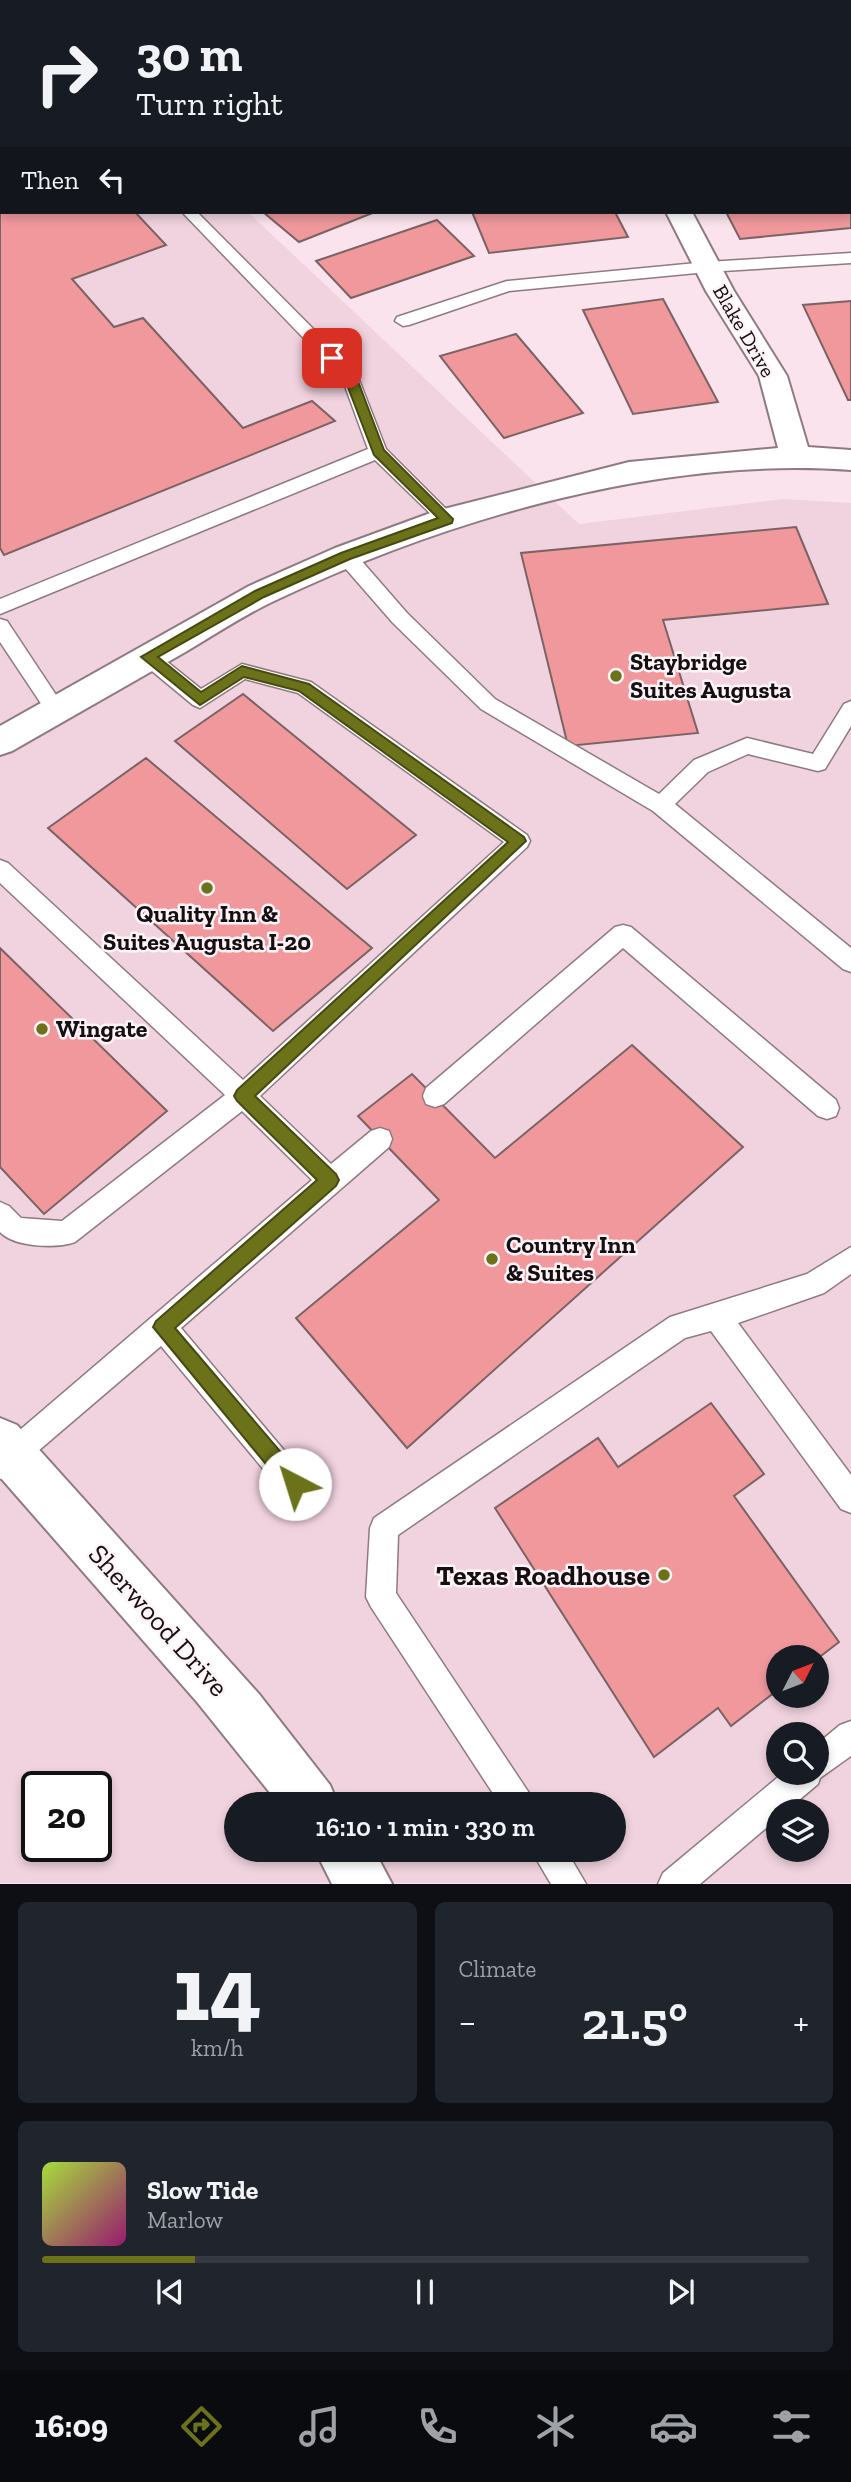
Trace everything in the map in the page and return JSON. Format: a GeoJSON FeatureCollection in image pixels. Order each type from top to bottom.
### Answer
{"type":"FeatureCollection","features":[{"type":"Feature","properties":{"kind":"main road","name":"Blake Drive"},"geometry":{"type":"LineString","coordinates":[[680,214],[707,267],[773,376],[795,456]]}},
{"type":"Feature","properties":{"kind":"main road"},"geometry":{"type":"LineString","coordinates":[[0,742],[260,594],[346,556],[447,519],[629,472],[795,456],[851,460]]}},
{"type":"Feature","properties":{"kind":"main road","name":"Sherwood Drive"},"geometry":{"type":"LineString","coordinates":[[4,1454],[234,1702],[275,1752],[303,1792]]}},
{"type":"Feature","properties":{"kind":"main road"},"geometry":{"type":"LineString","coordinates":[[350,1862],[365,1884]]}},
{"type":"Feature","properties":{"kind":"lane"},"geometry":{"type":"LineString","coordinates":[[191,214],[350,376],[378,452],[447,519]]}},
{"type":"Feature","properties":{"kind":"lane"},"geometry":{"type":"LineString","coordinates":[[403,321],[507,286],[707,267],[851,258]]}},
{"type":"Feature","properties":{"kind":"lane"},"geometry":{"type":"LineString","coordinates":[[0,607],[378,452]]}},
{"type":"Feature","properties":{"kind":"lane"},"geometry":{"type":"LineString","coordinates":[[346,556],[400,618],[488,704],[661,805],[851,962]]}},
{"type":"Feature","properties":{"kind":"lane"},"geometry":{"type":"LineString","coordinates":[[0,626],[55,709]]}},
{"type":"Feature","properties":{"kind":"lane"},"geometry":{"type":"LineString","coordinates":[[0,1213],[15,1230],[66,1233],[243,1096],[519,841],[304,687],[242,671],[200,700],[148,657]]}},
{"type":"Feature","properties":{"kind":"lane"},"geometry":{"type":"LineString","coordinates":[[661,805],[701,766],[747,746],[818,763],[851,709]]}},
{"type":"Feature","properties":{"kind":"lane"},"geometry":{"type":"LineString","coordinates":[[0,869],[330,1180]]}},
{"type":"Feature","properties":{"kind":"lane"},"geometry":{"type":"LineString","coordinates":[[435,1096],[623,934],[827,1108]]}},
{"type":"Feature","properties":{"kind":"lane"},"geometry":{"type":"LineString","coordinates":[[4,1454],[163,1327],[380,1139]]}},
{"type":"Feature","properties":{"kind":"lane"},"geometry":{"type":"LineString","coordinates":[[509,1792],[382,1597],[384,1528],[679,1326],[717,1317],[815,1283],[847,1268]]}},
{"type":"Feature","properties":{"kind":"lane"},"geometry":{"type":"LineString","coordinates":[[717,1317],[851,1499]]}},
{"type":"Feature","properties":{"kind":"lane"},"geometry":{"type":"LineString","coordinates":[[163,1327],[295,1484]]}},
{"type":"Feature","properties":{"kind":"lane"},"geometry":{"type":"LineString","coordinates":[[829,1754],[851,1736]]}},
{"type":"Feature","properties":{"kind":"lane"},"geometry":{"type":"LineString","coordinates":[[674,1884],[793,1785]]}},
{"type":"Feature","properties":{"kind":"lane"},"geometry":{"type":"LineString","coordinates":[[555,1862],[570,1884]]}},
{"type":"Feature","properties":{"kind":"shaded area"},"geometry":{"type":"Polygon","coordinates":[[[0,214],[250,214],[579,524],[783,499],[851,503],[851,1883],[0,1883],[0,214]]]}},
{"type":"Feature","properties":{"kind":"building"},"geometry":{"type":"Polygon","coordinates":[[[0,214],[137,214],[166,245],[72,279],[114,327],[143,318],[243,428],[312,401],[335,421],[4,555],[0,548],[0,214]]]}},
{"type":"Feature","properties":{"kind":"building"},"geometry":{"type":"Polygon","coordinates":[[[265,214],[370,214],[299,242],[265,214]]]}},
{"type":"Feature","properties":{"kind":"building"},"geometry":{"type":"Polygon","coordinates":[[[473,214],[616,214],[628,237],[489,253],[473,214]]]}},
{"type":"Feature","properties":{"kind":"building"},"geometry":{"type":"Polygon","coordinates":[[[727,214],[851,214],[851,228],[740,239],[727,214]]]}},
{"type":"Feature","properties":{"kind":"building"},"geometry":{"type":"Polygon","coordinates":[[[437,220],[474,256],[351,298],[316,261],[437,220]]]}},
{"type":"Feature","properties":{"kind":"building"},"geometry":{"type":"Polygon","coordinates":[[[663,299],[718,402],[633,414],[583,310],[663,299]]]}},
{"type":"Feature","properties":{"kind":"building"},"geometry":{"type":"Polygon","coordinates":[[[851,301],[851,400],[848,400],[803,305],[851,301]]]}},
{"type":"Feature","properties":{"kind":"building"},"geometry":{"type":"Polygon","coordinates":[[[516,334],[583,413],[504,438],[440,356],[516,334]]]}},
{"type":"Feature","properties":{"kind":"building","name":"Staybridge Suites Augusta"},"geometry":{"type":"Polygon","coordinates":[[[796,527],[828,604],[663,620],[698,733],[568,746],[521,553],[796,527]]]}},
{"type":"Feature","properties":{"kind":"building"},"geometry":{"type":"Polygon","coordinates":[[[243,694],[416,835],[347,889],[175,741],[243,694]]]}},
{"type":"Feature","properties":{"kind":"building","name":"Quality Inn & Suites Augusta I-20"},"geometry":{"type":"Polygon","coordinates":[[[146,758],[372,948],[273,1031],[48,828],[146,758]]]}},
{"type":"Feature","properties":{"kind":"building","name":"Wingate"},"geometry":{"type":"Polygon","coordinates":[[[0,948],[167,1111],[44,1214],[0,1167],[0,948]]]}},
{"type":"Feature","properties":{"kind":"building","name":"Country Inn & Suites"},"geometry":{"type":"Polygon","coordinates":[[[632,1045],[743,1147],[407,1448],[296,1318],[439,1200],[358,1116],[412,1074],[495,1158],[632,1045]]]}},
{"type":"Feature","properties":{"kind":"building","name":"Texas Roadhouse"},"geometry":{"type":"Polygon","coordinates":[[[711,1403],[764,1474],[734,1496],[839,1642],[830,1649],[830,1645],[766,1645],[766,1699],[731,1726],[718,1708],[654,1757],[495,1508],[598,1438],[618,1467],[711,1403]]]}},
{"type":"Feature","properties":{"kind":"place","name":"Staybridge Suites Augusta"},"geometry":{"type":"Point","coordinates":[616,676]}},
{"type":"Feature","properties":{"kind":"place","name":"Quality Inn & Suites Augusta I-20"},"geometry":{"type":"Point","coordinates":[207,888]}},
{"type":"Feature","properties":{"kind":"place","name":"Wingate"},"geometry":{"type":"Point","coordinates":[42,1029]}},
{"type":"Feature","properties":{"kind":"place","name":"Country Inn & Suites"},"geometry":{"type":"Point","coordinates":[492,1259]}},
{"type":"Feature","properties":{"kind":"place","name":"Texas Roadhouse"},"geometry":{"type":"Point","coordinates":[664,1575]}},
{"type":"Feature","properties":{"kind":"route"},"geometry":{"type":"LineString","coordinates":[[295,1484],[163,1327],[330,1180],[243,1096],[519,841],[304,687],[242,671],[200,700],[148,657],[260,594],[346,556],[447,519],[378,452],[350,376],[332,358]]}}]}
